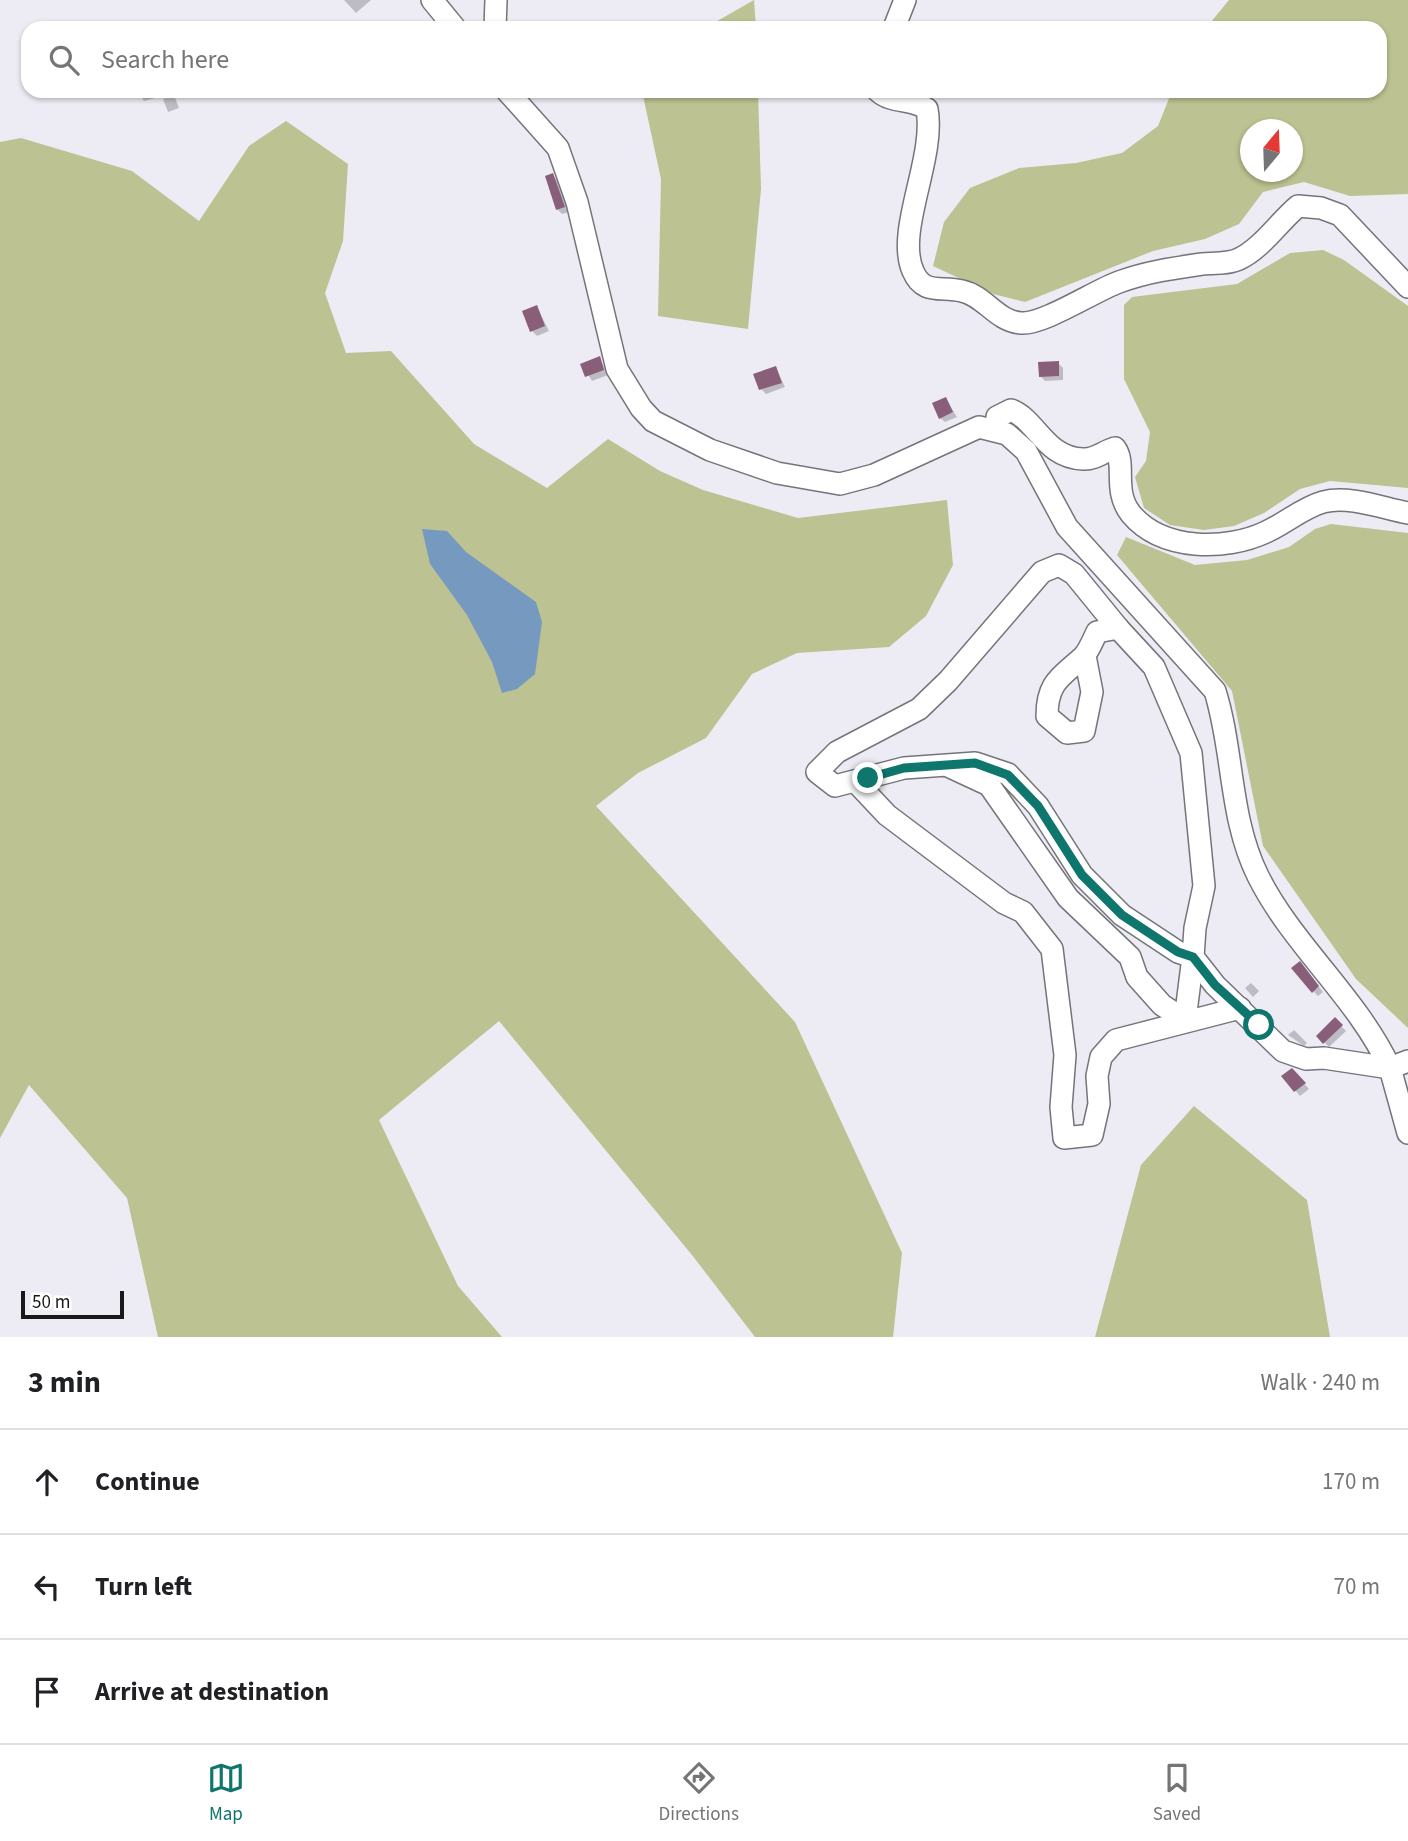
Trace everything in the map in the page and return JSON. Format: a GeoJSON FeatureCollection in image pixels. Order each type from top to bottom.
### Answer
{"type":"FeatureCollection","features":[{"type":"Feature","properties":{"kind":"street"},"geometry":{"type":"LineString","coordinates":[[432,0],[449,21]]}},
{"type":"Feature","properties":{"kind":"street"},"geometry":{"type":"LineString","coordinates":[[495,21],[496,0]]}},
{"type":"Feature","properties":{"kind":"street"},"geometry":{"type":"LineString","coordinates":[[897,21],[905,0]]}},
{"type":"Feature","properties":{"kind":"street"},"geometry":{"type":"LineString","coordinates":[[514,98],[558,148],[577,202],[617,369],[641,408],[653,421],[710,450],[777,473],[840,484],[874,475],[979,427],[1007,434],[1027,451],[1068,527],[1215,691],[1224,719],[1240,833],[1258,877],[1311,955],[1399,1064],[1408,1133]]}},
{"type":"Feature","properties":{"kind":"street"},"geometry":{"type":"LineString","coordinates":[[886,98],[918,102],[927,108],[930,125],[924,172],[909,234],[911,268],[919,284],[928,289],[965,292],[994,314],[1010,321],[1024,324],[1040,319],[1117,282],[1154,271],[1238,260],[1298,206],[1321,208],[1340,215],[1408,287]]}},
{"type":"Feature","properties":{"kind":"street"},"geometry":{"type":"LineString","coordinates":[[996,430],[997,417],[1010,410],[1019,413],[1049,447],[1081,460],[1115,448],[1119,453],[1119,485],[1124,504],[1133,517],[1153,531],[1187,543],[1235,543],[1266,532],[1325,501],[1347,500],[1408,513]]}},
{"type":"Feature","properties":{"kind":"street"},"geometry":{"type":"LineString","coordinates":[[1185,1020],[1193,957],[1195,929],[1204,886],[1191,753],[1154,667],[1074,575],[1059,565],[1042,572],[948,681],[919,709],[837,752],[817,772],[835,786],[904,768],[975,763],[1008,775],[1038,806],[1082,875],[1122,915],[1178,952],[1193,957],[1215,985],[1283,1051],[1306,1059],[1399,1064]]}},
{"type":"Feature","properties":{"kind":"street"},"geometry":{"type":"LineString","coordinates":[[1085,656],[1097,632],[1118,628]]}},
{"type":"Feature","properties":{"kind":"street"},"geometry":{"type":"LineString","coordinates":[[946,765],[989,785],[1068,898],[1130,957],[1137,977],[1162,1005],[1185,1020]]}},
{"type":"Feature","properties":{"kind":"street"},"geometry":{"type":"LineString","coordinates":[[856,782],[887,815],[1004,903],[1023,912],[1052,948],[1065,1055],[1061,1107],[1064,1138],[1093,1135],[1099,1104],[1097,1076],[1101,1057],[1116,1040],[1185,1020],[1240,1008]]}},
{"type":"Feature","properties":{"kind":"green space"},"geometry":{"type":"Polygon","coordinates":[[[754,0],[756,21],[717,21],[754,0]]]}},
{"type":"Feature","properties":{"kind":"green space"},"geometry":{"type":"Polygon","coordinates":[[[1229,0],[1408,0],[1408,194],[1350,196],[1304,182],[1263,192],[1239,224],[1205,239],[1153,251],[1025,302],[993,294],[933,266],[944,222],[970,188],[1019,168],[1076,163],[1122,153],[1158,126],[1169,98],[1387,98],[1387,21],[1212,21],[1229,0]]]}},
{"type":"Feature","properties":{"kind":"green space"},"geometry":{"type":"Polygon","coordinates":[[[644,98],[758,98],[761,189],[748,329],[658,316],[661,179],[644,98]]]}},
{"type":"Feature","properties":{"kind":"green space"},"geometry":{"type":"Polygon","coordinates":[[[286,121],[348,164],[343,241],[325,293],[346,353],[391,351],[474,444],[547,488],[608,439],[660,471],[703,490],[798,518],[947,500],[953,565],[926,616],[889,647],[797,653],[752,674],[706,738],[638,773],[596,806],[795,1022],[902,1253],[893,1337],[755,1337],[692,1255],[499,1021],[379,1120],[458,1286],[502,1337],[158,1337],[127,1198],[29,1085],[0,1138],[0,142],[21,138],[132,171],[199,221],[249,146],[286,121]]]}},
{"type":"Feature","properties":{"kind":"green space"},"geometry":{"type":"Polygon","coordinates":[[[1323,250],[1344,260],[1408,306],[1408,488],[1330,481],[1300,489],[1264,513],[1234,526],[1204,530],[1170,525],[1144,508],[1135,477],[1146,461],[1150,432],[1124,379],[1124,305],[1132,297],[1237,284],[1290,253],[1323,250]]]}},
{"type":"Feature","properties":{"kind":"green space"},"geometry":{"type":"Polygon","coordinates":[[[1331,524],[1408,533],[1408,1028],[1356,979],[1263,846],[1232,691],[1117,555],[1126,537],[1195,565],[1247,560],[1289,547],[1315,529],[1331,524]]]}},
{"type":"Feature","properties":{"kind":"green space"},"geometry":{"type":"Polygon","coordinates":[[[1194,1106],[1307,1200],[1330,1337],[1095,1337],[1141,1165],[1194,1106]]]}},
{"type":"Feature","properties":{"kind":"water"},"geometry":{"type":"Polygon","coordinates":[[[422,529],[447,531],[466,552],[536,602],[542,622],[535,674],[517,689],[502,693],[492,662],[467,615],[430,564],[422,529]]]}},
{"type":"Feature","properties":{"kind":"building"},"geometry":{"type":"Polygon","coordinates":[[[553,173],[565,207],[556,210],[545,176],[553,173]]]}},
{"type":"Feature","properties":{"kind":"building"},"geometry":{"type":"Polygon","coordinates":[[[537,305],[545,326],[530,332],[522,311],[537,305]]]}},
{"type":"Feature","properties":{"kind":"building"},"geometry":{"type":"Polygon","coordinates":[[[600,356],[604,370],[585,377],[580,364],[600,356]]]}},
{"type":"Feature","properties":{"kind":"building"},"geometry":{"type":"Polygon","coordinates":[[[1059,361],[1059,376],[1039,377],[1038,362],[1059,361]]]}},
{"type":"Feature","properties":{"kind":"building"},"geometry":{"type":"Polygon","coordinates":[[[776,366],[782,383],[759,390],[753,374],[776,366]]]}},
{"type":"Feature","properties":{"kind":"building"},"geometry":{"type":"Polygon","coordinates":[[[946,397],[953,412],[939,419],[932,403],[946,397]]]}},
{"type":"Feature","properties":{"kind":"building"},"geometry":{"type":"Polygon","coordinates":[[[1300,961],[1319,986],[1312,993],[1291,968],[1300,961]]]}},
{"type":"Feature","properties":{"kind":"building"},"geometry":{"type":"Polygon","coordinates":[[[1335,1017],[1343,1025],[1323,1044],[1316,1036],[1335,1017]]]}},
{"type":"Feature","properties":{"kind":"building"},"geometry":{"type":"Polygon","coordinates":[[[1292,1068],[1306,1083],[1294,1092],[1281,1076],[1292,1068]]]}},
{"type":"Feature","properties":{"kind":"route"},"geometry":{"type":"LineString","coordinates":[[868,778],[904,768],[975,763],[1008,775],[1038,806],[1082,875],[1122,915],[1178,952],[1193,957],[1215,985],[1259,1025]]}}]}
